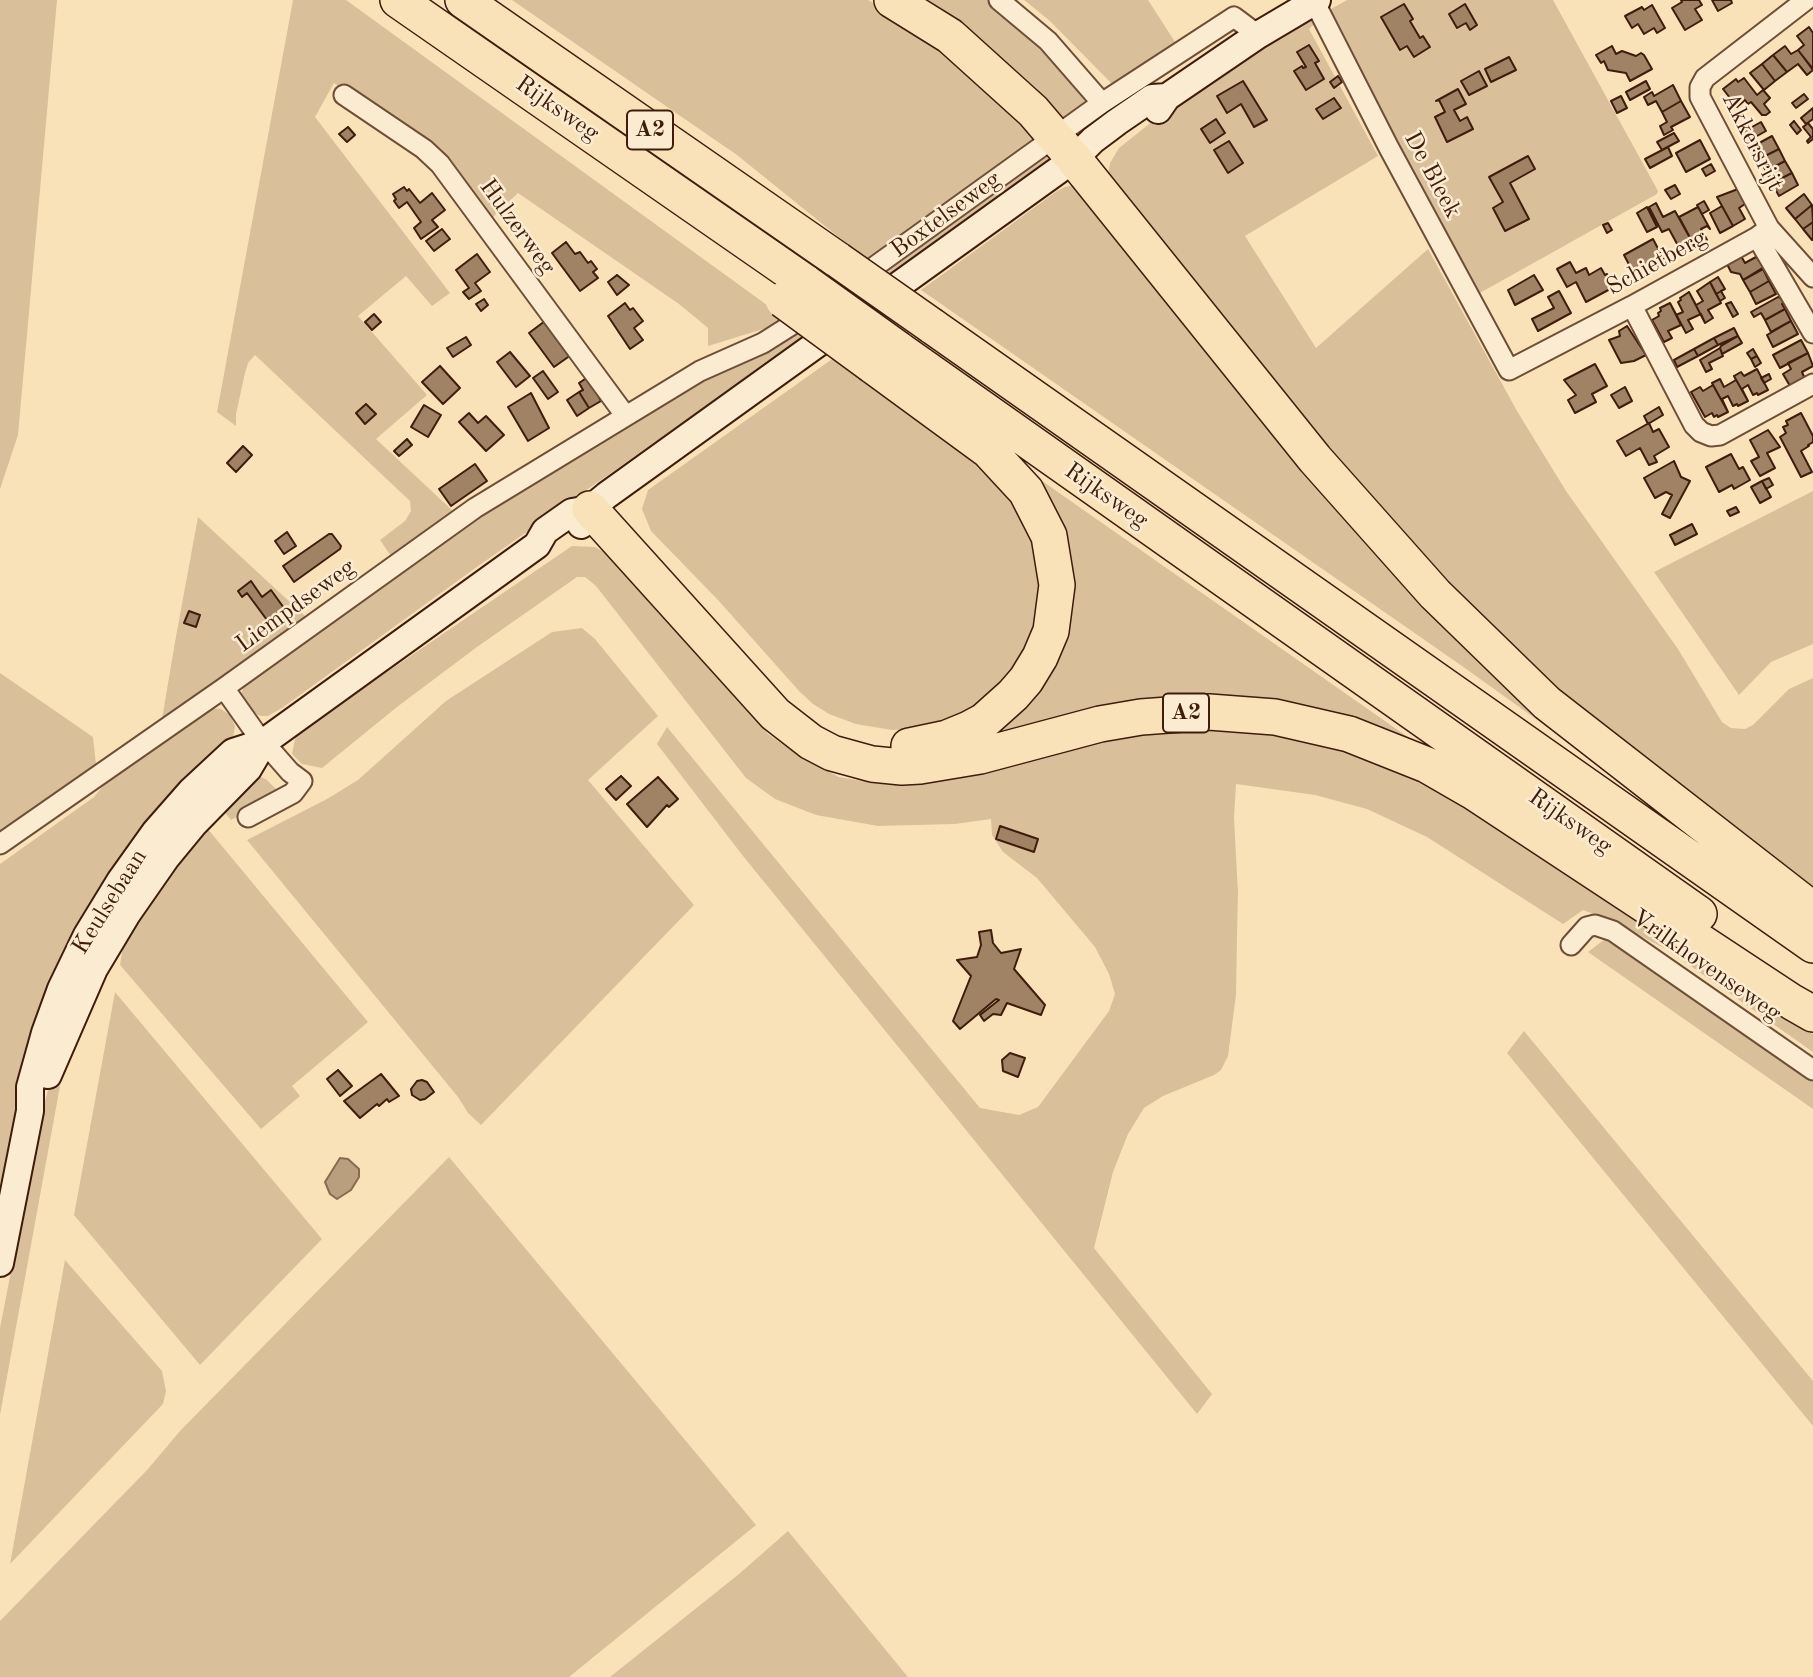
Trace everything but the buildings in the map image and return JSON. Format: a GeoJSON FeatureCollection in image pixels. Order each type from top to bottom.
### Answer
{"type":"FeatureCollection","features":[{"type":"Feature","properties":{"kind":"highway","name":"Rijksweg"},"geometry":{"type":"LineString","coordinates":[[398,0],[595,135],[795,292],[886,358],[1813,994]]}},
{"type":"Feature","properties":{"kind":"highway","name":"Rijksweg"},"geometry":{"type":"LineString","coordinates":[[463,0],[1813,945]]}},
{"type":"Feature","properties":{"kind":"highway"},"geometry":{"type":"LineString","coordinates":[[892,0],[950,36],[1007,86],[1065,148],[1315,459],[1435,594],[1547,704],[1813,910]]}},
{"type":"Feature","properties":{"kind":"highway","name":"A2"},"geometry":{"type":"LineString","coordinates":[[598,502],[797,710],[809,719],[844,737],[889,746],[925,744],[969,729],[984,721],[1026,680],[1051,631],[1057,585],[1049,536],[1026,491],[989,451],[886,358]]}},
{"type":"Feature","properties":{"kind":"highway","name":"A2"},"geometry":{"type":"LineString","coordinates":[[598,502],[775,714],[811,743],[832,752],[872,764],[920,766],[980,756],[1100,724],[1141,717],[1209,712],[1275,718],[1349,734],[1427,765],[1472,791],[1813,1014]]}},
{"type":"Feature","properties":{"kind":"main road","name":"Boxtelseweg"},"geometry":{"type":"LineString","coordinates":[[537,545],[545,531],[572,512],[598,502],[1065,148],[1101,134],[1152,98],[1167,97],[1304,4]]}},
{"type":"Feature","properties":{"kind":"main road","name":"Keulsebaan"},"geometry":{"type":"LineString","coordinates":[[0,1263],[30,1111],[83,991],[115,932],[166,858],[214,802],[248,769],[264,742],[537,545]]}},
{"type":"Feature","properties":{"kind":"street"},"geometry":{"type":"LineString","coordinates":[[999,0],[1048,41],[1102,103]]}},
{"type":"Feature","properties":{"kind":"street","name":"Akkersrijt"},"geometry":{"type":"LineString","coordinates":[[1763,232],[1700,97],[1700,87],[1705,78],[1806,0]]}},
{"type":"Feature","properties":{"kind":"street","name":"De Bleek"},"geometry":{"type":"LineString","coordinates":[[1304,4],[1389,148],[1510,370]]}},
{"type":"Feature","properties":{"kind":"street","name":"Boxtelseweg"},"geometry":{"type":"LineString","coordinates":[[625,415],[700,372],[763,343],[800,321],[1065,148],[1102,103],[1234,17],[1258,36]]}},
{"type":"Feature","properties":{"kind":"street","name":"Hulzerweg"},"geometry":{"type":"LineString","coordinates":[[344,94],[424,149],[440,164],[625,415]]}},
{"type":"Feature","properties":{"kind":"street"},"geometry":{"type":"LineString","coordinates":[[1763,232],[1813,277]]}},
{"type":"Feature","properties":{"kind":"street"},"geometry":{"type":"LineString","coordinates":[[1763,232],[1813,333]]}},
{"type":"Feature","properties":{"kind":"street","name":"Schietberg"},"geometry":{"type":"LineString","coordinates":[[1510,370],[1632,306],[1763,232]]}},
{"type":"Feature","properties":{"kind":"street"},"geometry":{"type":"LineString","coordinates":[[1632,306],[1694,425],[1711,436],[1720,435],[1813,384]]}},
{"type":"Feature","properties":{"kind":"street","name":"Liempdseweg"},"geometry":{"type":"LineString","coordinates":[[0,844],[475,508],[625,415]]}},
{"type":"Feature","properties":{"kind":"street"},"geometry":{"type":"LineString","coordinates":[[224,688],[264,742],[290,772],[302,781],[293,793],[248,817]]}},
{"type":"Feature","properties":{"kind":"street","name":"Vrilkhovenseweg"},"geometry":{"type":"LineString","coordinates":[[1571,945],[1587,927],[1595,925],[1613,931],[1813,1070]]}},
{"type":"Feature","properties":{"kind":"shaded area"},"geometry":{"type":"Polygon","coordinates":[[[0,0],[57,0],[18,435],[0,489],[0,0]]]}},
{"type":"Feature","properties":{"kind":"shaded area"},"geometry":{"type":"Polygon","coordinates":[[[293,0],[346,0],[789,321],[708,346],[708,328],[679,304],[518,193],[487,223],[432,145],[334,83],[315,117],[450,293],[432,306],[406,276],[358,316],[427,395],[376,439],[454,512],[391,556],[380,540],[405,521],[411,511],[410,501],[255,355],[248,363],[245,373],[236,426],[217,412],[293,0]]]}},
{"type":"Feature","properties":{"kind":"shaded area"},"geometry":{"type":"Polygon","coordinates":[[[512,0],[868,0],[922,32],[1042,138],[872,264],[737,155],[512,0]]]}},
{"type":"Feature","properties":{"kind":"shaded area"},"geometry":{"type":"Polygon","coordinates":[[[926,0],[992,0],[1037,36],[1087,100],[1083,109],[1066,121],[1035,87],[976,35],[926,0]]]}},
{"type":"Feature","properties":{"kind":"shaded area"},"geometry":{"type":"Polygon","coordinates":[[[1024,0],[1148,0],[1177,45],[1115,87],[1050,21],[1024,0]]]}},
{"type":"Feature","properties":{"kind":"shaded area"},"geometry":{"type":"Polygon","coordinates":[[[1347,0],[1553,0],[1658,191],[1657,194],[1478,294],[1327,12],[1309,29],[1378,156],[1245,236],[1316,348],[1428,249],[1517,411],[1566,491],[1678,649],[1722,722],[1731,728],[1745,729],[1753,725],[1789,689],[1813,678],[1813,917],[1414,561],[1108,174],[1110,163],[1119,148],[1168,109],[1250,54],[1347,0]]]}},
{"type":"Feature","properties":{"kind":"shaded area"},"geometry":{"type":"Polygon","coordinates":[[[1048,149],[1047,162],[890,277],[474,569],[282,708],[268,716],[249,711],[241,694],[246,681],[465,523],[687,386],[799,329],[1048,149]]]}},
{"type":"Feature","properties":{"kind":"shaded area"},"geometry":{"type":"Polygon","coordinates":[[[1075,185],[1284,432],[1681,823],[1462,666],[921,290],[1057,191],[1075,185]]]}},
{"type":"Feature","properties":{"kind":"shaded area"},"geometry":{"type":"Polygon","coordinates":[[[835,357],[936,435],[975,459],[1007,491],[1035,540],[1040,585],[1035,625],[1016,668],[991,698],[965,715],[929,728],[892,730],[856,724],[829,714],[813,704],[651,531],[642,509],[648,490],[835,357]]]}},
{"type":"Feature","properties":{"kind":"shaded area"},"geometry":{"type":"Polygon","coordinates":[[[1035,476],[1432,754],[1316,718],[949,748],[1051,659],[1035,476]]]}},
{"type":"Feature","properties":{"kind":"shaded area"},"geometry":{"type":"Polygon","coordinates":[[[1813,491],[1813,644],[1771,662],[1739,695],[1654,572],[1813,491]]]}},
{"type":"Feature","properties":{"kind":"shaded area"},"geometry":{"type":"Polygon","coordinates":[[[198,517],[306,617],[162,719],[175,642],[198,517]]]}},
{"type":"Feature","properties":{"kind":"shaded area"},"geometry":{"type":"Polygon","coordinates":[[[572,546],[595,547],[608,554],[768,734],[799,756],[839,777],[868,782],[904,783],[1123,735],[1239,727],[1329,745],[1388,764],[1477,807],[1813,1034],[1813,1052],[1668,950],[1609,920],[1583,910],[1563,924],[1427,837],[1367,809],[1315,795],[1236,784],[1236,995],[1228,1056],[1221,1070],[1214,1075],[1163,1096],[1144,1108],[1128,1134],[1113,1172],[1094,1248],[1212,1394],[1197,1414],[743,856],[657,744],[667,727],[980,1108],[1019,1115],[1038,1107],[1109,1011],[1115,994],[1109,974],[1095,947],[1037,878],[1003,852],[992,835],[991,819],[955,824],[878,826],[816,815],[775,799],[746,778],[596,586],[585,577],[577,577],[477,647],[322,768],[302,764],[292,754],[296,734],[572,546]]]}},
{"type":"Feature","properties":{"kind":"shaded area"},"geometry":{"type":"Polygon","coordinates":[[[582,628],[595,639],[658,716],[588,780],[694,905],[481,1125],[468,1113],[458,1097],[247,840],[358,780],[446,701],[552,632],[582,628]]]}},
{"type":"Feature","properties":{"kind":"shaded area"},"geometry":{"type":"Polygon","coordinates":[[[0,673],[93,737],[96,765],[0,833],[0,673]]]}},
{"type":"Feature","properties":{"kind":"shaded area"},"geometry":{"type":"Polygon","coordinates":[[[207,708],[221,709],[230,715],[235,726],[233,739],[17,1108],[0,1201],[0,864],[94,797],[107,781],[207,708]]]}},
{"type":"Feature","properties":{"kind":"shaded area"},"geometry":{"type":"Polygon","coordinates":[[[250,774],[266,779],[276,789],[262,804],[231,820],[218,804],[250,774]]]}},
{"type":"Feature","properties":{"kind":"shaded area"},"geometry":{"type":"Polygon","coordinates":[[[202,822],[368,1022],[292,1086],[300,1096],[261,1129],[120,965],[127,924],[202,822]]]}},
{"type":"Feature","properties":{"kind":"shaded area"},"geometry":{"type":"Polygon","coordinates":[[[1605,939],[1622,946],[1813,1075],[1813,1109],[1588,952],[1605,939]]]}},
{"type":"Feature","properties":{"kind":"shaded area"},"geometry":{"type":"Polygon","coordinates":[[[115,992],[322,1239],[200,1365],[74,1215],[115,992]]]}},
{"type":"Feature","properties":{"kind":"shaded area"},"geometry":{"type":"Polygon","coordinates":[[[1524,1031],[1813,1381],[1813,1426],[1507,1053],[1524,1031]]]}},
{"type":"Feature","properties":{"kind":"shaded area"},"geometry":{"type":"Polygon","coordinates":[[[66,1041],[0,1415],[0,1328],[41,1116],[66,1041]]]}},
{"type":"Feature","properties":{"kind":"shaded area"},"geometry":{"type":"Polygon","coordinates":[[[449,1157],[756,1525],[569,1677],[0,1677],[0,1621],[148,1469],[180,1431],[449,1157]]]}},
{"type":"Feature","properties":{"kind":"shaded area"},"geometry":{"type":"Polygon","coordinates":[[[340,1158],[348,1159],[359,1169],[359,1177],[351,1190],[337,1199],[330,1194],[325,1182],[340,1158]]]}},
{"type":"Feature","properties":{"kind":"shaded area"},"geometry":{"type":"Polygon","coordinates":[[[65,1260],[162,1371],[166,1391],[163,1404],[10,1564],[65,1260]]]}},
{"type":"Feature","properties":{"kind":"shaded area"},"geometry":{"type":"Polygon","coordinates":[[[788,1531],[908,1677],[610,1677],[739,1574],[788,1531]]]}}]}
